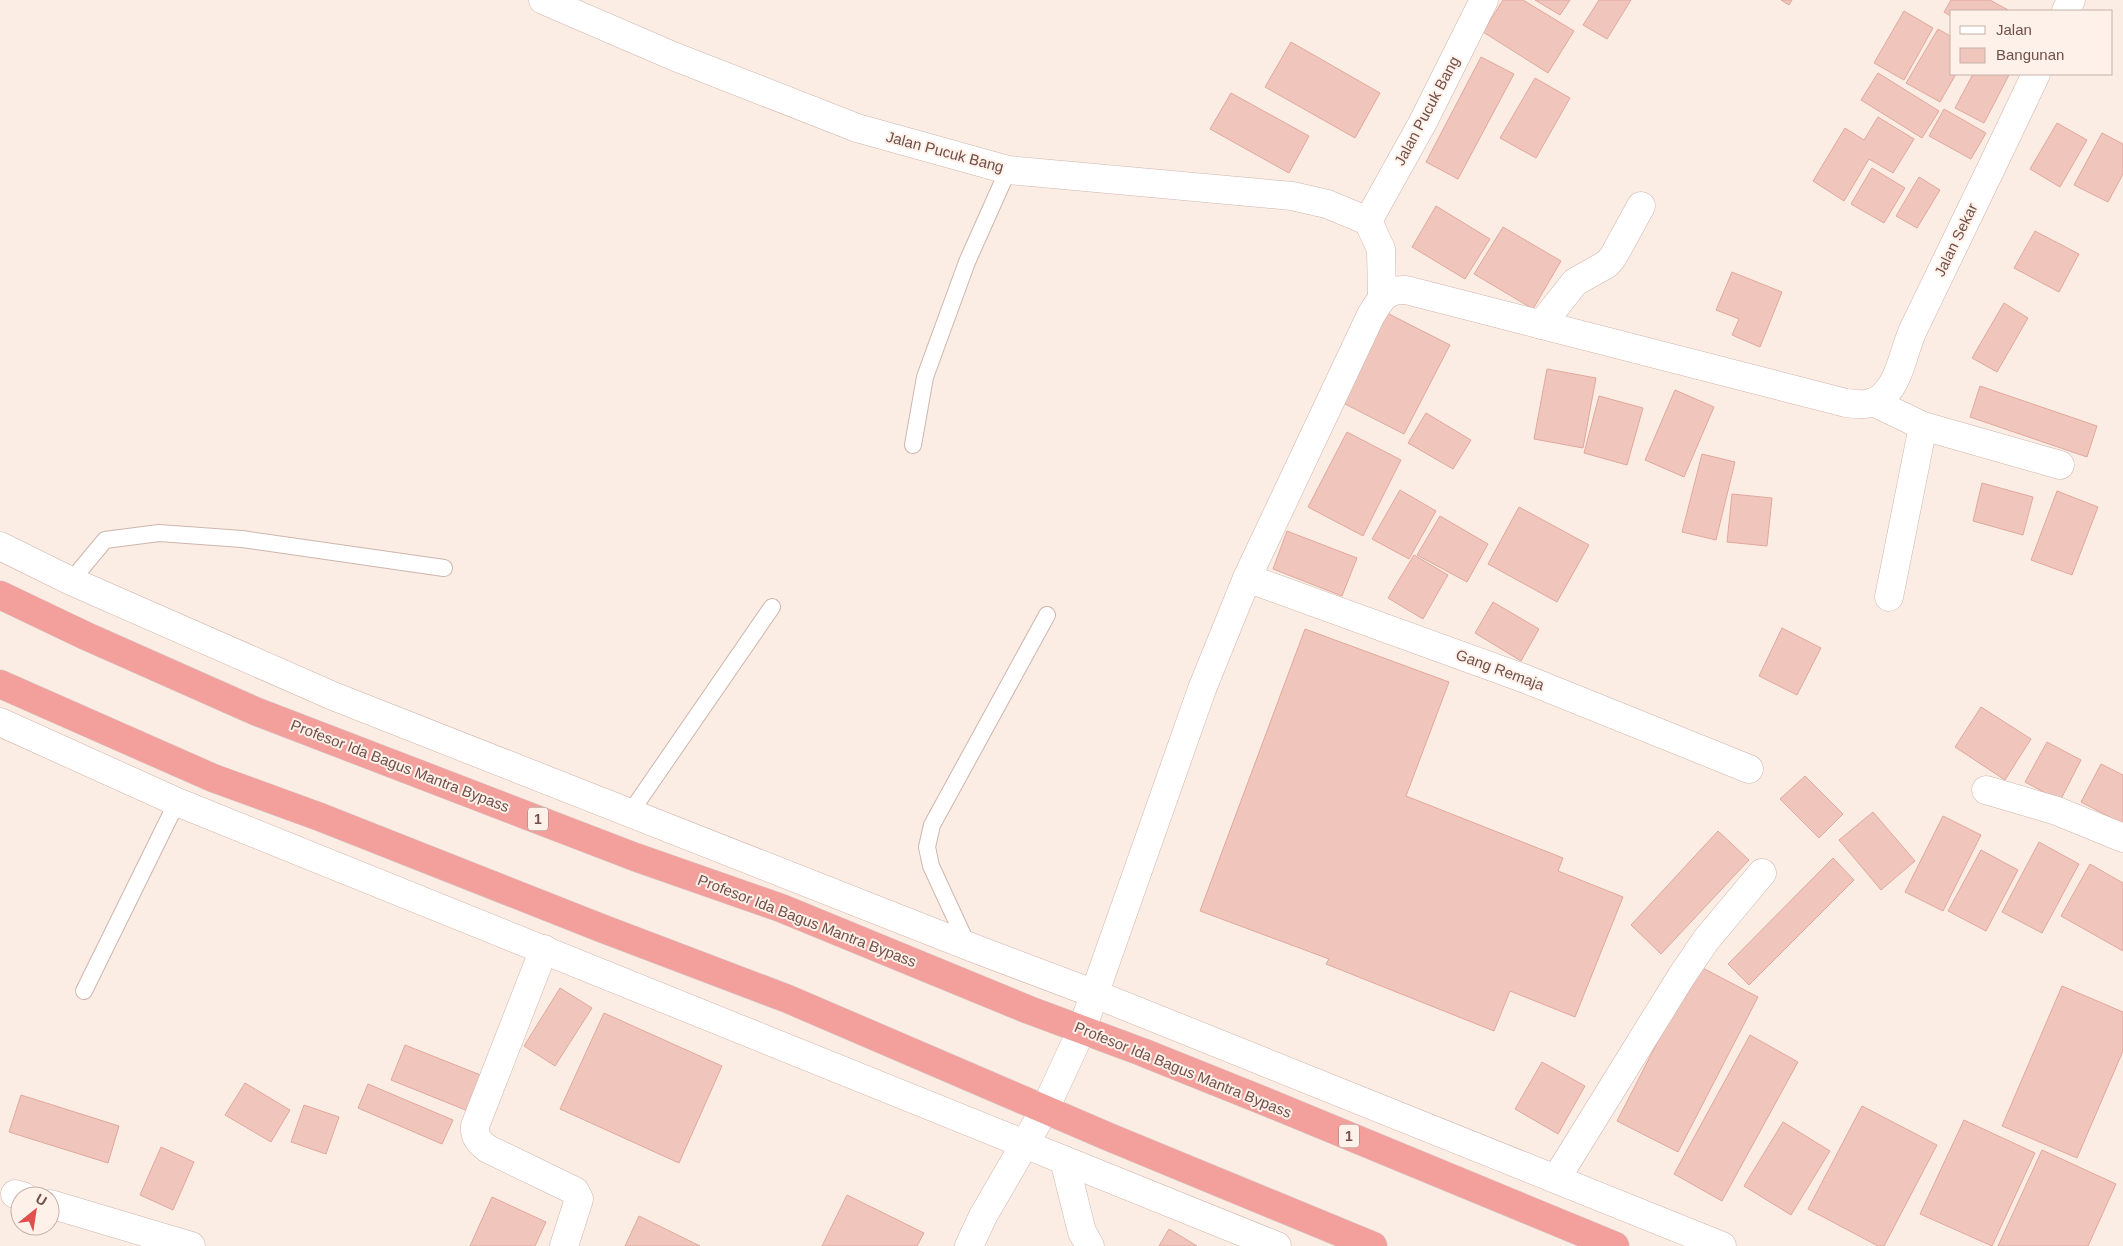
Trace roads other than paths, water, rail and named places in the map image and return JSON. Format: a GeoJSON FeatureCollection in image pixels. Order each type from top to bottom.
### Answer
{"type":"FeatureCollection","features":[{"type":"Feature","properties":{"kind":"highway","name":"Profesor Ida Bagus Mantra Bypass"},"geometry":{"type":"LineString","coordinates":[[0,595],[86,636],[256,711],[635,857],[781,908],[1029,1010],[1269,1103],[1615,1246]]}},
{"type":"Feature","properties":{"kind":"highway"},"geometry":{"type":"LineString","coordinates":[[0,684],[213,778],[320,817],[602,928],[788,998],[1045,1109],[1374,1246]]}},
{"type":"Feature","properties":{"kind":"street","name":"Jalan Pucuk Bang"},"geometry":{"type":"LineString","coordinates":[[543,0],[673,56],[857,128],[1008,170],[1292,196],[1327,204],[1368,221],[1423,122],[1484,0]]}},
{"type":"Feature","properties":{"kind":"street","name":"Jalan Sekar"},"geometry":{"type":"LineString","coordinates":[[1873,402],[1885,395],[1893,383],[1910,336],[2036,75]]}},
{"type":"Feature","properties":{"kind":"street"},"geometry":{"type":"LineString","coordinates":[[1541,325],[1570,286],[1607,264],[1613,257],[1641,206]]}},
{"type":"Feature","properties":{"kind":"street"},"geometry":{"type":"LineString","coordinates":[[1368,221],[1381,249],[1382,297]]}},
{"type":"Feature","properties":{"kind":"street"},"geometry":{"type":"LineString","coordinates":[[969,1246],[983,1216],[1026,1146],[1082,1030],[1202,689],[1247,578],[1371,315],[1382,297],[1390,292],[1406,290],[1846,403],[1863,405],[1873,402],[1922,426],[2060,466]]}},
{"type":"Feature","properties":{"kind":"street"},"geometry":{"type":"LineString","coordinates":[[1889,597],[1922,426]]}},
{"type":"Feature","properties":{"kind":"street"},"geometry":{"type":"LineString","coordinates":[[0,546],[71,581],[333,696],[968,946],[1095,994],[1722,1246]]}},
{"type":"Feature","properties":{"kind":"street","name":"Gang Remaja"},"geometry":{"type":"LineString","coordinates":[[1247,578],[1523,678],[1749,769]]}},
{"type":"Feature","properties":{"kind":"street"},"geometry":{"type":"LineString","coordinates":[[0,722],[177,802],[1277,1246]]}},
{"type":"Feature","properties":{"kind":"street"},"geometry":{"type":"LineString","coordinates":[[1986,790],[2057,811],[2123,838]]}},
{"type":"Feature","properties":{"kind":"street"},"geometry":{"type":"LineString","coordinates":[[1556,1179],[1680,977],[1706,940],[1762,873]]}},
{"type":"Feature","properties":{"kind":"street"},"geometry":{"type":"LineString","coordinates":[[544,949],[475,1126],[474,1134],[478,1141],[488,1149],[576,1190],[579,1200],[564,1246]]}},
{"type":"Feature","properties":{"kind":"street"},"geometry":{"type":"LineString","coordinates":[[1064,1160],[1082,1232],[1090,1246]]}},
{"type":"Feature","properties":{"kind":"street"},"geometry":{"type":"LineString","coordinates":[[60,1207],[191,1246]]}},
{"type":"Feature","properties":{"kind":"lane"},"geometry":{"type":"LineString","coordinates":[[913,445],[925,377],[967,262],[1008,170]]}},
{"type":"Feature","properties":{"kind":"lane"},"geometry":{"type":"LineString","coordinates":[[71,581],[105,540],[159,533],[242,539],[444,568]]}},
{"type":"Feature","properties":{"kind":"lane"},"geometry":{"type":"LineString","coordinates":[[630,813],[772,607]]}},
{"type":"Feature","properties":{"kind":"lane"},"geometry":{"type":"LineString","coordinates":[[968,946],[931,866],[927,847],[932,825],[1047,615]]}},
{"type":"Feature","properties":{"kind":"lane"},"geometry":{"type":"LineString","coordinates":[[84,991],[177,802]]}}]}
